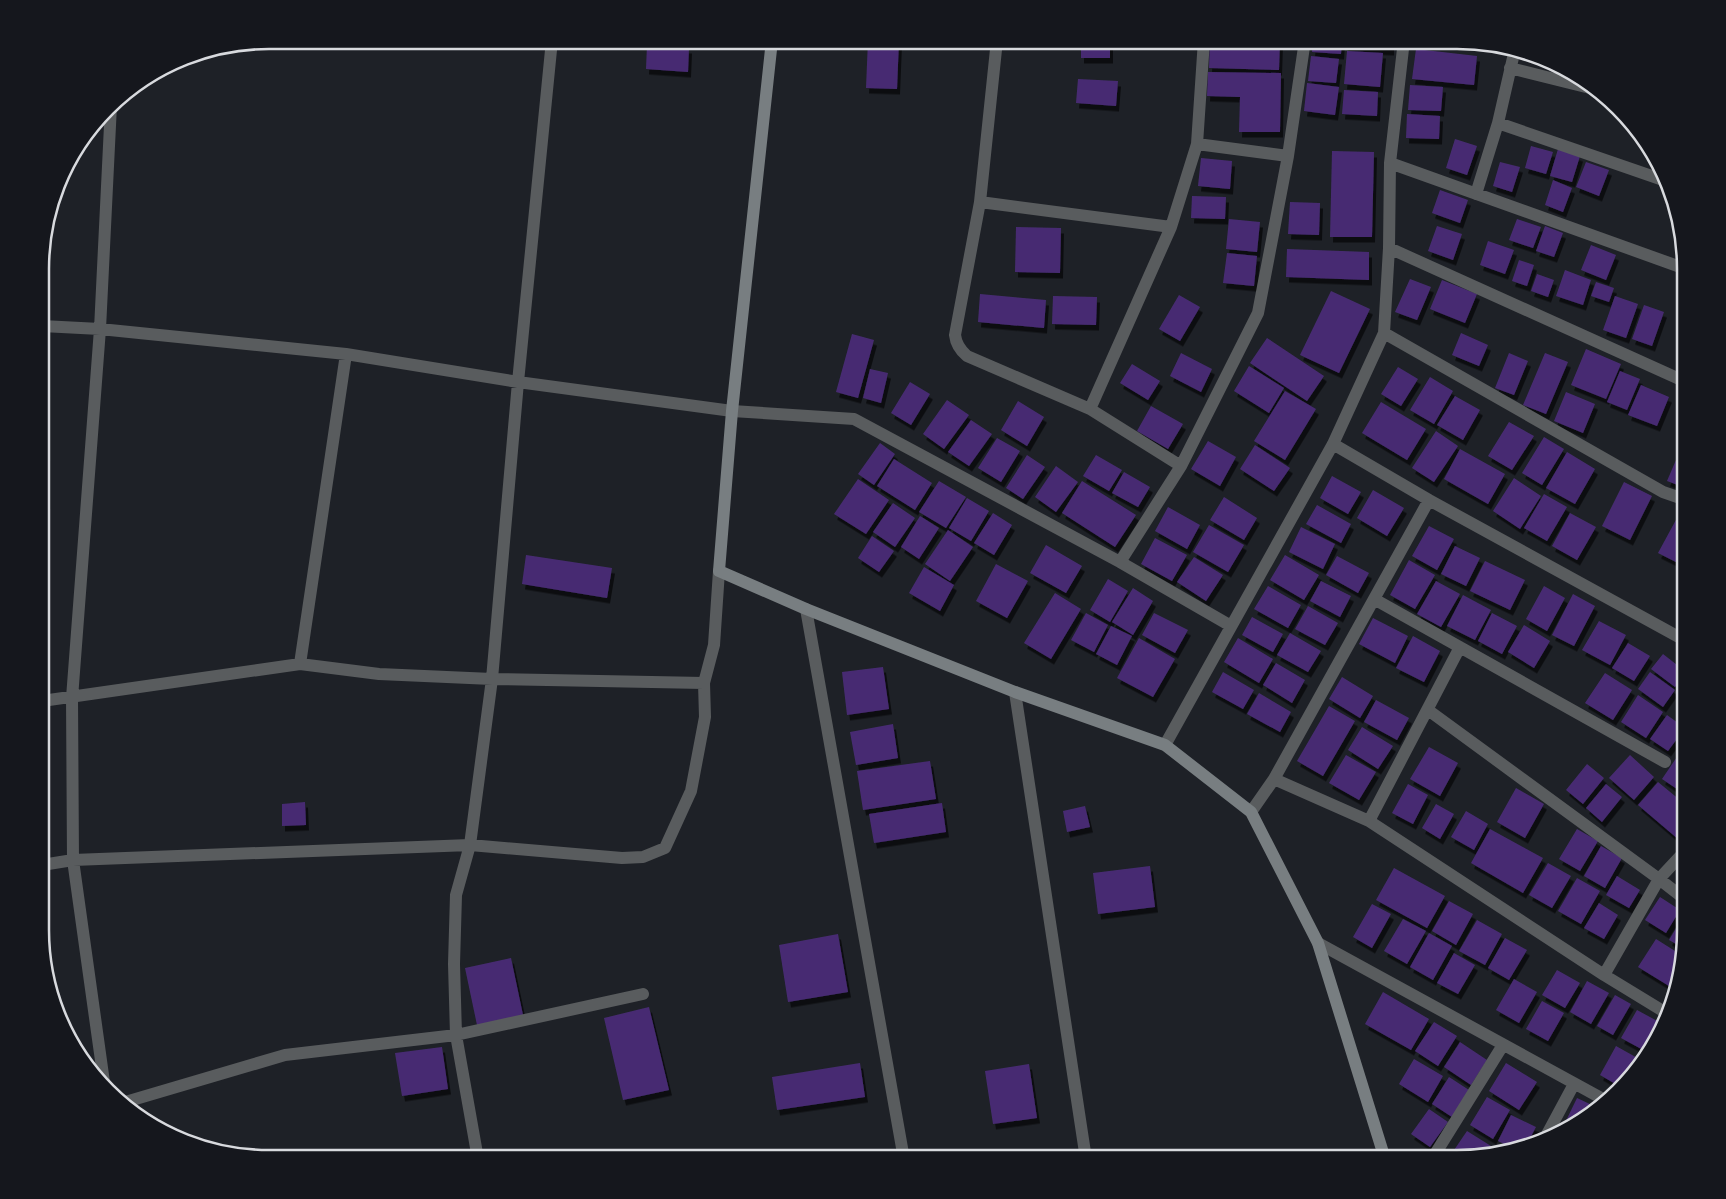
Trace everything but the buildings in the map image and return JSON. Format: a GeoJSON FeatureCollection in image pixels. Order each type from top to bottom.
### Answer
{"type":"FeatureCollection","features":[{"type":"Feature","properties":{"kind":"street"},"geometry":{"type":"LineString","coordinates":[[476,1150],[456,1035],[454,964],[456,895],[470,845],[492,679],[518,382],[551,49]]}},
{"type":"Feature","properties":{"kind":"street"},"geometry":{"type":"LineString","coordinates":[[49,864],[73,860],[470,845],[622,858],[643,857],[665,848],[691,791],[705,717],[704,683],[714,645],[732,411],[771,49]]}},
{"type":"Feature","properties":{"kind":"street"},"geometry":{"type":"LineString","coordinates":[[997,49],[980,202],[955,335],[956,343],[967,356],[1090,410],[1181,466]]}},
{"type":"Feature","properties":{"kind":"street"},"geometry":{"type":"LineString","coordinates":[[1090,410],[1171,227],[1197,144],[1203,49]]}},
{"type":"Feature","properties":{"kind":"street"},"geometry":{"type":"LineString","coordinates":[[1120,562],[1181,466],[1258,313],[1288,156],[1304,49]]}},
{"type":"Feature","properties":{"kind":"street"},"geometry":{"type":"LineString","coordinates":[[1166,745],[1333,444],[1384,333],[1389,248],[1390,163],[1403,49]]}},
{"type":"Feature","properties":{"kind":"street"},"geometry":{"type":"LineString","coordinates":[[1476,194],[1498,123],[1513,56]]}},
{"type":"Feature","properties":{"kind":"street"},"geometry":{"type":"LineString","coordinates":[[1510,68],[1577,85]]}},
{"type":"Feature","properties":{"kind":"street"},"geometry":{"type":"LineString","coordinates":[[103,1075],[73,860],[72,698],[100,329],[111,115]]}},
{"type":"Feature","properties":{"kind":"street"},"geometry":{"type":"LineString","coordinates":[[1498,123],[1657,178]]}},
{"type":"Feature","properties":{"kind":"street"},"geometry":{"type":"LineString","coordinates":[[1197,144],[1288,156]]}},
{"type":"Feature","properties":{"kind":"street"},"geometry":{"type":"LineString","coordinates":[[1390,163],[1677,266]]}},
{"type":"Feature","properties":{"kind":"street"},"geometry":{"type":"LineString","coordinates":[[980,202],[1171,227]]}},
{"type":"Feature","properties":{"kind":"street"},"geometry":{"type":"LineString","coordinates":[[1389,248],[1677,378]]}},
{"type":"Feature","properties":{"kind":"street"},"geometry":{"type":"LineString","coordinates":[[49,326],[100,329],[346,354],[518,382],[732,411],[854,419],[1120,562],[1231,626]]}},
{"type":"Feature","properties":{"kind":"street"},"geometry":{"type":"LineString","coordinates":[[1384,333],[1663,492],[1677,497]]}},
{"type":"Feature","properties":{"kind":"street"},"geometry":{"type":"LineString","coordinates":[[300,664],[346,354]]}},
{"type":"Feature","properties":{"kind":"street"},"geometry":{"type":"LineString","coordinates":[[1333,444],[1429,500],[1677,636]]}},
{"type":"Feature","properties":{"kind":"street"},"geometry":{"type":"LineString","coordinates":[[1252,812],[1274,778],[1429,500]]}},
{"type":"Feature","properties":{"kind":"street"},"geometry":{"type":"LineString","coordinates":[[719,571],[1015,692],[1166,745],[1252,812],[1318,943],[1382,1150]]}},
{"type":"Feature","properties":{"kind":"street"},"geometry":{"type":"LineString","coordinates":[[1374,599],[1665,762]]}},
{"type":"Feature","properties":{"kind":"street"},"geometry":{"type":"LineString","coordinates":[[806,608],[902,1150]]}},
{"type":"Feature","properties":{"kind":"street"},"geometry":{"type":"LineString","coordinates":[[1369,821],[1460,647]]}},
{"type":"Feature","properties":{"kind":"street"},"geometry":{"type":"LineString","coordinates":[[49,700],[300,664],[379,674],[492,679],[704,683]]}},
{"type":"Feature","properties":{"kind":"street"},"geometry":{"type":"LineString","coordinates":[[1015,692],[1085,1150]]}},
{"type":"Feature","properties":{"kind":"street"},"geometry":{"type":"LineString","coordinates":[[1428,710],[1677,893]]}},
{"type":"Feature","properties":{"kind":"street"},"geometry":{"type":"LineString","coordinates":[[1274,778],[1369,821],[1604,975],[1662,1010]]}},
{"type":"Feature","properties":{"kind":"street"},"geometry":{"type":"LineString","coordinates":[[1604,975],[1659,879],[1677,860]]}},
{"type":"Feature","properties":{"kind":"street"},"geometry":{"type":"LineString","coordinates":[[1318,943],[1600,1098]]}},
{"type":"Feature","properties":{"kind":"street"},"geometry":{"type":"LineString","coordinates":[[130,1101],[285,1055],[456,1035],[642,994]]}},
{"type":"Feature","properties":{"kind":"street"},"geometry":{"type":"LineString","coordinates":[[1438,1150],[1503,1045]]}},
{"type":"Feature","properties":{"kind":"street"},"geometry":{"type":"LineString","coordinates":[[1549,1130],[1574,1084]]}}]}
